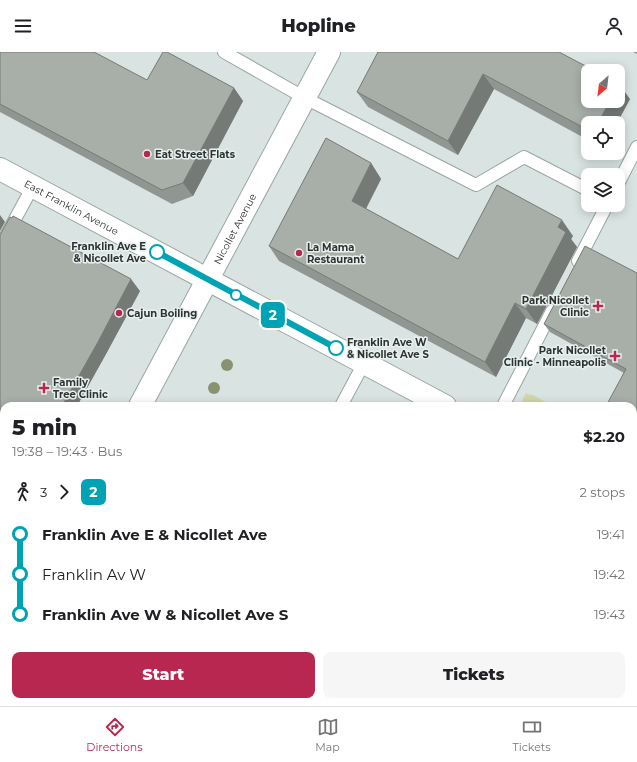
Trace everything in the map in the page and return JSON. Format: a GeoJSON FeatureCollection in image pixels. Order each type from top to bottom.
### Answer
{"type":"FeatureCollection","features":[{"type":"Feature","properties":{"kind":"main road","name":"Nicollet Avenue"},"geometry":{"type":"LineString","coordinates":[[142,402],[329,52]]}},
{"type":"Feature","properties":{"kind":"main road","name":"East Franklin Avenue"},"geometry":{"type":"LineString","coordinates":[[0,169],[435,402]]}},
{"type":"Feature","properties":{"kind":"lane"},"geometry":{"type":"LineString","coordinates":[[224,52],[305,98],[476,185],[524,157],[581,186]]}},
{"type":"Feature","properties":{"kind":"lane"},"geometry":{"type":"LineString","coordinates":[[625,170],[637,147]]}},
{"type":"Feature","properties":{"kind":"lane"},"geometry":{"type":"LineString","coordinates":[[0,247],[32,186]]}},
{"type":"Feature","properties":{"kind":"lane"},"geometry":{"type":"LineString","coordinates":[[575,268],[603,212]]}},
{"type":"Feature","properties":{"kind":"lane"},"geometry":{"type":"LineString","coordinates":[[505,402],[556,302]]}},
{"type":"Feature","properties":{"kind":"lane"},"geometry":{"type":"LineString","coordinates":[[343,402],[364,363]]}},
{"type":"Feature","properties":{"kind":"green space"},"geometry":{"type":"Polygon","coordinates":[[[526,393],[546,402],[522,402],[526,393]]]}},
{"type":"Feature","properties":{"kind":"building","name":"Eat Street Flats"},"geometry":{"type":"Polygon","coordinates":[[[0,52],[94,52],[147,80],[163,52],[167,52],[234,88],[183,183],[162,190],[0,104],[0,52]]]}},
{"type":"Feature","properties":{"kind":"building"},"geometry":{"type":"Polygon","coordinates":[[[378,52],[559,52],[582,64],[581,108],[606,108],[602,116],[581,116],[581,126],[483,74],[448,141],[357,92],[378,52]]]}},
{"type":"Feature","properties":{"kind":"building"},"geometry":{"type":"Polygon","coordinates":[[[326,138],[371,163],[352,201],[458,259],[497,185],[562,220],[558,227],[566,232],[526,309],[515,303],[485,362],[269,246],[326,138]]]}},
{"type":"Feature","properties":{"kind":"building"},"geometry":{"type":"Polygon","coordinates":[[[13,216],[131,279],[64,402],[0,402],[0,235],[10,217],[12,218],[13,216]]]}},
{"type":"Feature","properties":{"kind":"building","name":"Park Nicollet Clinic - Minneapolis"},"geometry":{"type":"Polygon","coordinates":[[[585,246],[637,273],[637,402],[608,402],[626,369],[544,324],[585,246]]]}},
{"type":"Feature","properties":{"kind":"bus line","name":"2"},"geometry":{"type":"LineString","coordinates":[[157,252],[336,348]]}},
{"type":"Feature","properties":{"kind":"place","name":"Eat Street Flats"},"geometry":{"type":"Point","coordinates":[147,154]}},
{"type":"Feature","properties":{"kind":"place","name":"Franklin Ave E & Nicollet Ave"},"geometry":{"type":"Point","coordinates":[157,252]}},
{"type":"Feature","properties":{"kind":"place","name":"La Mama Restaurant"},"geometry":{"type":"Point","coordinates":[299,253]}},
{"type":"Feature","properties":{"kind":"place","name":"Park Nicollet Clinic"},"geometry":{"type":"Point","coordinates":[598,306]}},
{"type":"Feature","properties":{"kind":"place","name":"Cajun Boiling"},"geometry":{"type":"Point","coordinates":[119,313]}},
{"type":"Feature","properties":{"kind":"place","name":"Franklin Ave W & Nicollet Ave S"},"geometry":{"type":"Point","coordinates":[336,348]}},
{"type":"Feature","properties":{"kind":"place","name":"Park Nicollet Clinic - Minneapolis"},"geometry":{"type":"Point","coordinates":[615,356]}},
{"type":"Feature","properties":{"kind":"place","name":"Family Tree Clinic"},"geometry":{"type":"Point","coordinates":[44,388]}}]}
